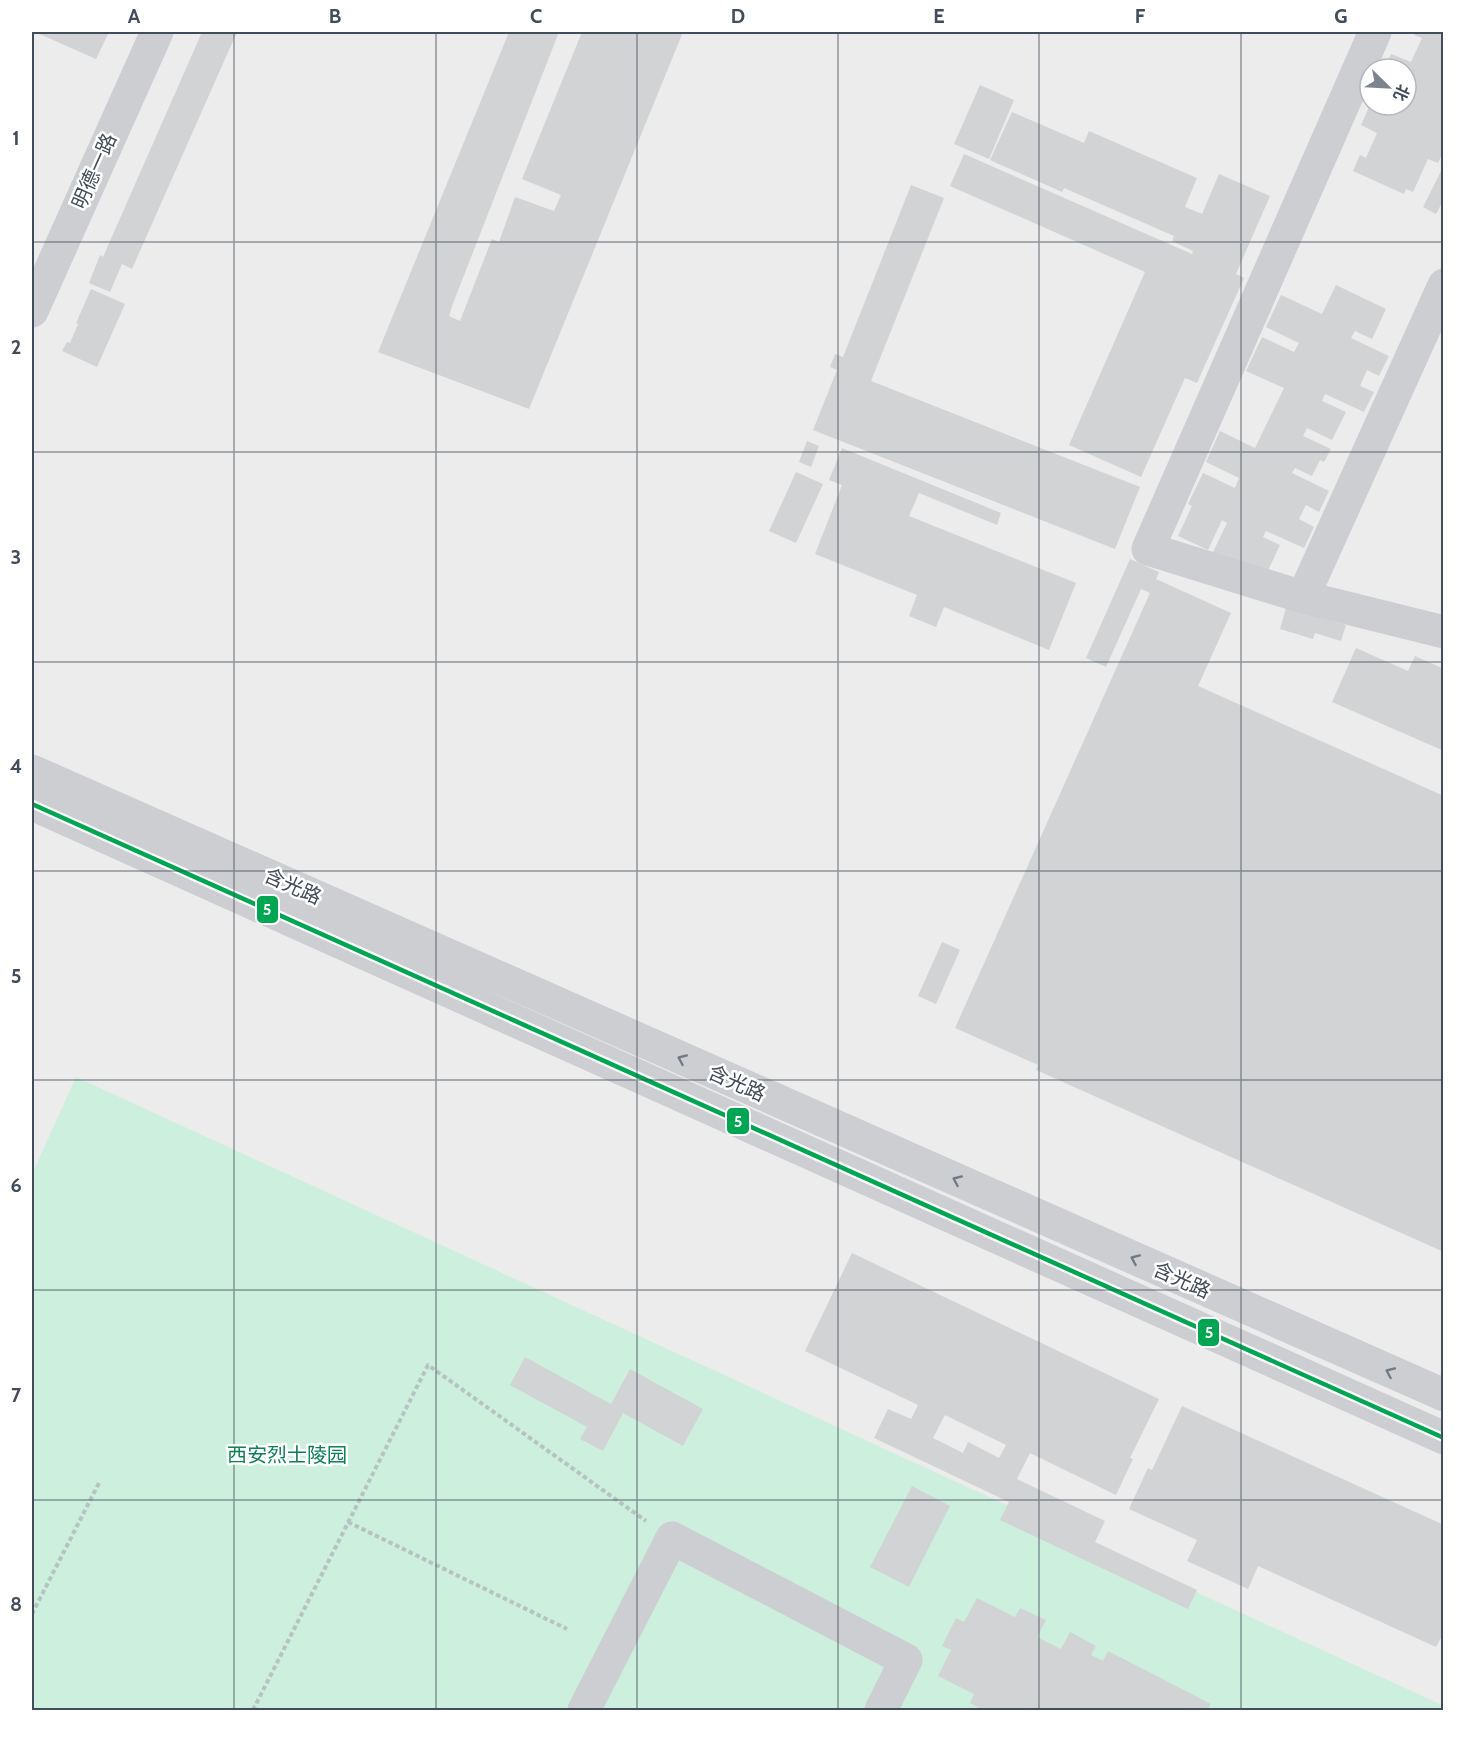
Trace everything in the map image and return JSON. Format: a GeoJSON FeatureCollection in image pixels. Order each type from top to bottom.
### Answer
{"type":"FeatureCollection","features":[{"type":"Feature","properties":{"kind":"street","name":"明德一路"},"geometry":{"type":"LineString","coordinates":[[32,311],[157,32]]}},
{"type":"Feature","properties":{"kind":"street"},"geometry":{"type":"LineString","coordinates":[[1375,32],[1148,549],[1303,597],[1443,632]]}},
{"type":"Feature","properties":{"kind":"street"},"geometry":{"type":"LineString","coordinates":[[1303,597],[1443,285]]}},
{"type":"Feature","properties":{"kind":"street","name":"含光路"},"geometry":{"type":"LineString","coordinates":[[32,771],[1443,1395]]}},
{"type":"Feature","properties":{"kind":"street","name":"含光路"},"geometry":{"type":"LineString","coordinates":[[32,804],[1443,1438]]}},
{"type":"Feature","properties":{"kind":"street"},"geometry":{"type":"LineString","coordinates":[[584,1710],[672,1538],[906,1660],[881,1710]]}},
{"type":"Feature","properties":{"kind":"path"},"geometry":{"type":"LineString","coordinates":[[253,1710],[428,1365],[672,1538]]}},
{"type":"Feature","properties":{"kind":"path"},"geometry":{"type":"LineString","coordinates":[[32,1614],[100,1481]]}},
{"type":"Feature","properties":{"kind":"path"},"geometry":{"type":"LineString","coordinates":[[348,1522],[567,1629]]}},
{"type":"Feature","properties":{"kind":"green space","name":"西安烈士陵园"},"geometry":{"type":"Polygon","coordinates":[[[76,1077],[1444,1706],[1443,1710],[32,1710],[32,1174],[76,1077]]]}},
{"type":"Feature","properties":{"kind":"building"},"geometry":{"type":"Polygon","coordinates":[[[35,32],[109,32],[96,59],[35,32]]]}},
{"type":"Feature","properties":{"kind":"building"},"geometry":{"type":"Polygon","coordinates":[[[202,32],[237,32],[132,269],[122,264],[110,292],[89,283],[100,255],[103,257],[202,32]]]}},
{"type":"Feature","properties":{"kind":"building"},"geometry":{"type":"Polygon","coordinates":[[[509,32],[559,32],[452,306],[449,316],[460,321],[492,239],[499,242],[515,197],[554,211],[561,195],[522,179],[582,32],[683,32],[529,409],[378,352],[509,32]]]}},
{"type":"Feature","properties":{"kind":"building"},"geometry":{"type":"Polygon","coordinates":[[[1416,32],[1444,32],[1444,150],[1438,163],[1428,159],[1413,192],[1406,189],[1404,194],[1353,171],[1360,155],[1366,158],[1377,133],[1361,125],[1365,117],[1418,117],[1418,57],[1413,57],[1422,38],[1414,35],[1416,32]]]}},
{"type":"Feature","properties":{"kind":"building"},"geometry":{"type":"Polygon","coordinates":[[[980,85],[1014,100],[989,159],[954,144],[980,85]]]}},
{"type":"Feature","properties":{"kind":"building"},"geometry":{"type":"Polygon","coordinates":[[[1012,112],[1084,143],[1089,131],[1197,178],[1185,207],[1202,214],[1219,174],[1270,196],[1236,274],[1244,278],[1197,383],[1185,378],[1141,477],[1069,445],[1145,272],[950,186],[964,154],[1192,254],[1193,251],[1172,241],[1174,236],[1064,188],[1062,192],[990,160],[1012,112]]]}},
{"type":"Feature","properties":{"kind":"building"},"geometry":{"type":"Polygon","coordinates":[[[1442,169],[1444,170],[1444,199],[1436,214],[1423,207],[1442,169]]]}},
{"type":"Feature","properties":{"kind":"building"},"geometry":{"type":"Polygon","coordinates":[[[911,185],[944,198],[871,381],[1140,487],[1115,549],[813,430],[837,370],[830,367],[835,354],[843,357],[911,185]]]}},
{"type":"Feature","properties":{"kind":"building"},"geometry":{"type":"Polygon","coordinates":[[[1336,285],[1386,309],[1372,339],[1355,331],[1351,338],[1389,356],[1379,376],[1367,370],[1360,386],[1374,392],[1364,412],[1325,394],[1322,401],[1346,412],[1332,440],[1307,428],[1303,436],[1331,449],[1324,462],[1320,460],[1312,476],[1295,468],[1292,473],[1329,491],[1319,512],[1306,505],[1299,519],[1314,527],[1304,548],[1266,531],[1263,537],[1280,545],[1265,577],[1213,552],[1227,523],[1222,520],[1208,550],[1178,536],[1192,506],[1188,504],[1203,473],[1235,488],[1239,478],[1206,462],[1220,431],[1255,448],[1284,388],[1246,371],[1262,337],[1294,352],[1299,343],[1266,327],[1281,295],[1322,314],[1336,285]]]}},
{"type":"Feature","properties":{"kind":"building"},"geometry":{"type":"Polygon","coordinates":[[[91,289],[125,304],[97,367],[62,351],[67,342],[70,343],[91,289]]]}},
{"type":"Feature","properties":{"kind":"building"},"geometry":{"type":"Polygon","coordinates":[[[807,441],[819,446],[811,467],[799,462],[807,441]]]}},
{"type":"Feature","properties":{"kind":"building"},"geometry":{"type":"Polygon","coordinates":[[[842,448],[1001,513],[997,525],[919,493],[909,516],[1076,583],[1049,650],[944,607],[936,627],[909,616],[917,595],[815,554],[842,485],[829,480],[842,448]]]}},
{"type":"Feature","properties":{"kind":"building"},"geometry":{"type":"Polygon","coordinates":[[[796,472],[823,484],[796,543],[769,531],[796,472]]]}},
{"type":"Feature","properties":{"kind":"building"},"geometry":{"type":"Polygon","coordinates":[[[1130,559],[1159,572],[1156,579],[1231,613],[1198,686],[1444,796],[1444,1252],[1036,1070],[1038,1065],[955,1028],[1150,593],[1141,589],[1106,667],[1086,658],[1130,559]]]}},
{"type":"Feature","properties":{"kind":"building"},"geometry":{"type":"Polygon","coordinates":[[[1286,608],[1346,625],[1341,641],[1315,633],[1313,639],[1280,629],[1286,608]]]}},
{"type":"Feature","properties":{"kind":"building"},"geometry":{"type":"Polygon","coordinates":[[[1356,648],[1408,671],[1415,656],[1444,669],[1444,751],[1332,702],[1356,648]]]}},
{"type":"Feature","properties":{"kind":"building"},"geometry":{"type":"Polygon","coordinates":[[[942,942],[960,950],[936,1004],[918,996],[942,942]]]}},
{"type":"Feature","properties":{"kind":"building"},"geometry":{"type":"Polygon","coordinates":[[[852,1253],[1159,1399],[1130,1458],[1133,1459],[1116,1495],[1030,1453],[1017,1479],[1105,1521],[1095,1542],[1197,1590],[1188,1609],[1000,1520],[1009,1502],[874,1438],[888,1409],[911,1419],[918,1405],[805,1351],[852,1253]],[[945,1415],[933,1438],[963,1453],[968,1442],[999,1458],[1006,1445],[945,1415]]]}},
{"type":"Feature","properties":{"kind":"building"},"geometry":{"type":"Polygon","coordinates":[[[525,1357],[611,1404],[630,1369],[703,1409],[683,1446],[623,1413],[603,1451],[580,1439],[587,1427],[510,1385],[525,1357]]]}},
{"type":"Feature","properties":{"kind":"building"},"geometry":{"type":"Polygon","coordinates":[[[1182,1406],[1444,1525],[1444,1632],[1436,1647],[1258,1566],[1248,1589],[1187,1561],[1197,1540],[1129,1509],[1148,1468],[1152,1470],[1182,1406]]]}},
{"type":"Feature","properties":{"kind":"building"},"geometry":{"type":"Polygon","coordinates":[[[912,1486],[950,1506],[909,1587],[870,1567],[912,1486]]]}},
{"type":"Feature","properties":{"kind":"building"},"geometry":{"type":"Polygon","coordinates":[[[977,1598],[1015,1617],[1020,1608],[1046,1620],[1037,1637],[1061,1649],[1070,1632],[1096,1646],[1091,1655],[1103,1661],[1108,1651],[1211,1704],[1207,1710],[983,1710],[970,1703],[974,1694],[938,1676],[951,1650],[942,1646],[956,1618],[964,1622],[977,1598]]]}},
{"type":"Feature","properties":{"kind":"transit line","name":"5"},"geometry":{"type":"LineString","coordinates":[[32,804],[1444,1438]]}}]}
